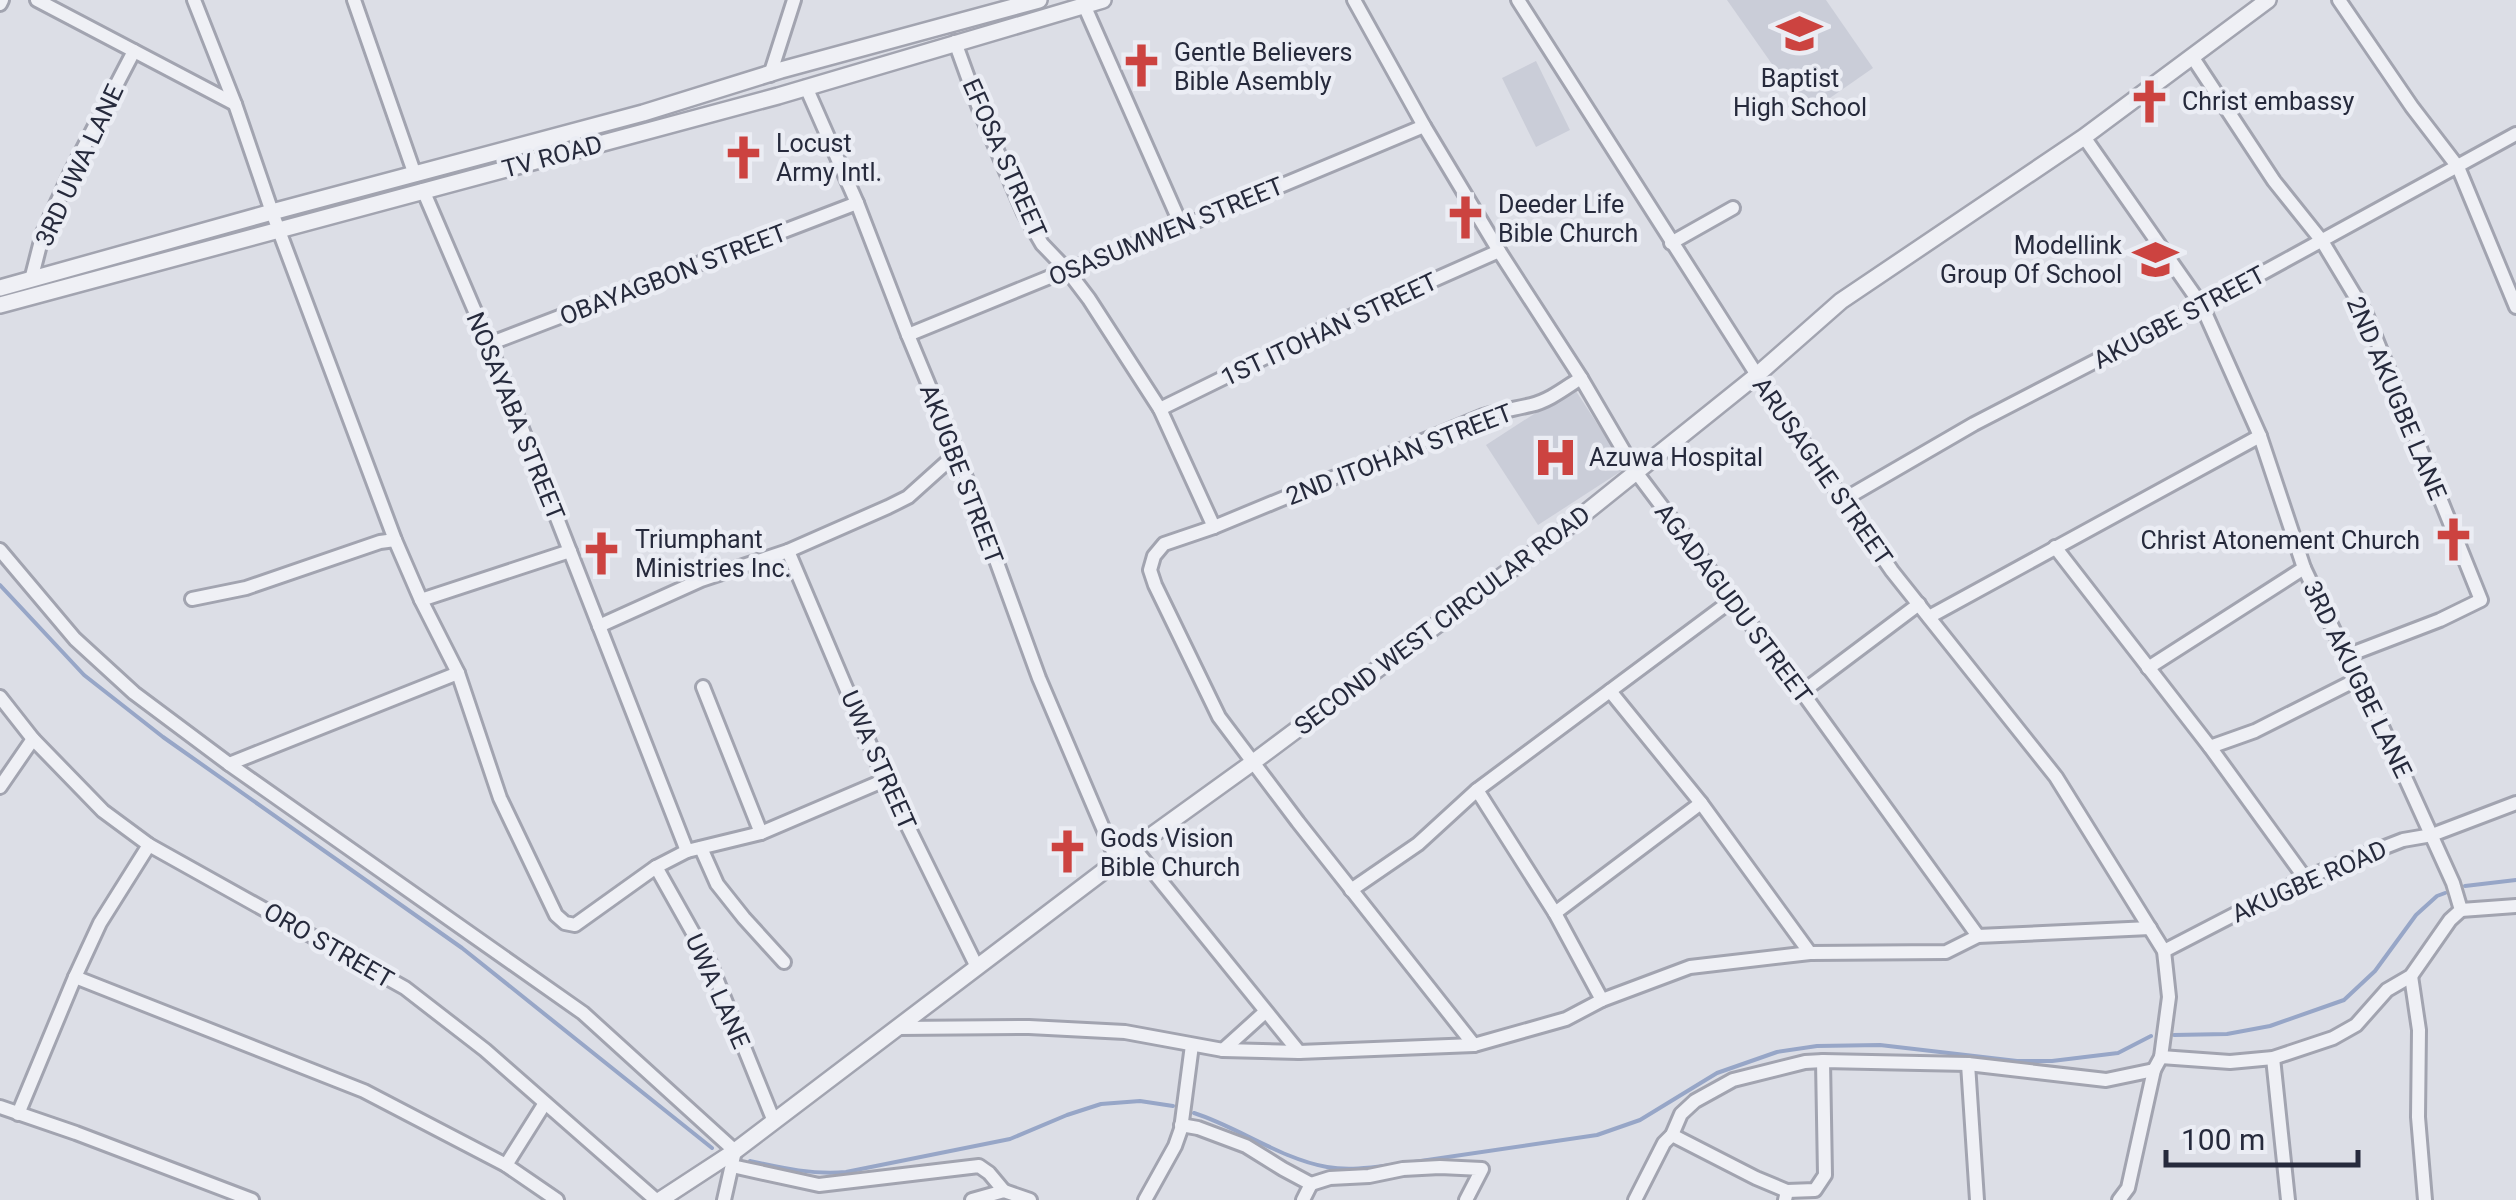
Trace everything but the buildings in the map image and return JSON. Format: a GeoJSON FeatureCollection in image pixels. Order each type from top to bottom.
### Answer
{"type":"FeatureCollection","features":[{"type":"Feature","properties":{"kind":"street"},"geometry":{"type":"LineString","coordinates":[[37,0],[235,104]]}},
{"type":"Feature","properties":{"kind":"street"},"geometry":{"type":"LineString","coordinates":[[194,0],[395,540],[458,674],[500,798],[556,916],[575,925],[656,867],[694,849],[761,833],[885,780]]}},
{"type":"Feature","properties":{"kind":"street","name":"NOSAYABA STREET"},"geometry":{"type":"LineString","coordinates":[[354,0],[419,182],[694,849],[724,893],[784,962]]}},
{"type":"Feature","properties":{"kind":"street"},"geometry":{"type":"LineString","coordinates":[[770,74],[794,0]]}},
{"type":"Feature","properties":{"kind":"street","name":"TV ROAD"},"geometry":{"type":"LineString","coordinates":[[0,305],[278,228],[770,74],[1038,0]]}},
{"type":"Feature","properties":{"kind":"street","name":"TV ROAD"},"geometry":{"type":"LineString","coordinates":[[0,288],[272,212],[705,115],[1103,0]]}},
{"type":"Feature","properties":{"kind":"street","name":"AGADAGUDU STREET"},"geometry":{"type":"LineString","coordinates":[[1354,0],[1424,126],[1636,472],[1802,692],[1978,936]]}},
{"type":"Feature","properties":{"kind":"street","name":"ARUSAGHE STREET"},"geometry":{"type":"LineString","coordinates":[[1518,0],[1756,375],[1892,571],[2056,777],[2164,951]]}},
{"type":"Feature","properties":{"kind":"street","name":"SECOND WEST CIRCULAR ROAD"},"geometry":{"type":"LineString","coordinates":[[658,1200],[734,1158],[773,1119],[1568,526],[1842,301],[2084,137],[2268,0]]}},
{"type":"Feature","properties":{"kind":"street"},"geometry":{"type":"LineString","coordinates":[[2339,0],[2458,168],[2516,308]]}},
{"type":"Feature","properties":{"kind":"street"},"geometry":{"type":"LineString","coordinates":[[1084,5],[1182,227]]}},
{"type":"Feature","properties":{"kind":"street","name":"EFOSA STREET"},"geometry":{"type":"LineString","coordinates":[[954,42],[1024,212],[1042,244],[1089,298],[1160,410],[1214,526]]}},
{"type":"Feature","properties":{"kind":"street","name":"3RD UWA LANE"},"geometry":{"type":"LineString","coordinates":[[31,280],[43,234],[134,51]]}},
{"type":"Feature","properties":{"kind":"street","name":"2ND AKUGBE LANE"},"geometry":{"type":"LineString","coordinates":[[2193,58],[2274,181],[2322,240],[2366,314],[2481,600],[2346,656]]}},
{"type":"Feature","properties":{"kind":"street","name":"AKUGBE STREET"},"geometry":{"type":"LineString","coordinates":[[806,88],[857,203],[957,453],[1039,678],[1117,860]]}},
{"type":"Feature","properties":{"kind":"street"},"geometry":{"type":"LineString","coordinates":[[696,96],[705,115]]}},
{"type":"Feature","properties":{"kind":"street","name":"OSASUMWEN STREET"},"geometry":{"type":"LineString","coordinates":[[908,334],[1182,227],[1424,126]]}},
{"type":"Feature","properties":{"kind":"street","name":"AKUGBE STREET"},"geometry":{"type":"LineString","coordinates":[[1843,500],[1974,424],[2202,306],[2516,134]]}},
{"type":"Feature","properties":{"kind":"street","name":"3RD AKUGBE LANE"},"geometry":{"type":"LineString","coordinates":[[2084,137],[2202,306],[2260,436],[2304,568],[2360,678],[2453,883],[2461,910]]}},
{"type":"Feature","properties":{"kind":"street","name":"OBAYAGBON STREET"},"geometry":{"type":"LineString","coordinates":[[489,344],[857,203]]}},
{"type":"Feature","properties":{"kind":"street"},"geometry":{"type":"LineString","coordinates":[[1671,242],[1733,208]]}},
{"type":"Feature","properties":{"kind":"street","name":"1ST ITOHAN STREET"},"geometry":{"type":"LineString","coordinates":[[1160,410],[1324,329],[1499,251]]}},
{"type":"Feature","properties":{"kind":"street","name":"2ND ITOHAN STREET"},"geometry":{"type":"LineString","coordinates":[[1252,763],[1220,717],[1155,584],[1150,570],[1154,556],[1164,544],[1482,416],[1531,406],[1581,378]]}},
{"type":"Feature","properties":{"kind":"street"},"geometry":{"type":"LineString","coordinates":[[1929,617],[2260,436]]}},
{"type":"Feature","properties":{"kind":"street"},"geometry":{"type":"LineString","coordinates":[[599,626],[701,580],[788,550],[908,497],[957,453]]}},
{"type":"Feature","properties":{"kind":"street"},"geometry":{"type":"LineString","coordinates":[[192,599],[246,588],[395,540]]}},
{"type":"Feature","properties":{"kind":"street"},"geometry":{"type":"LineString","coordinates":[[2054,547],[2210,747],[2304,878]]}},
{"type":"Feature","properties":{"kind":"street"},"geometry":{"type":"LineString","coordinates":[[0,550],[74,639],[134,693],[583,1014],[734,1158],[819,1185],[979,1166],[1004,1191],[1030,1200]]}},
{"type":"Feature","properties":{"kind":"street","name":"UWA STREET"},"geometry":{"type":"LineString","coordinates":[[788,550],[885,780],[976,967]]}},
{"type":"Feature","properties":{"kind":"street"},"geometry":{"type":"LineString","coordinates":[[421,600],[570,552]]}},
{"type":"Feature","properties":{"kind":"street"},"geometry":{"type":"LineString","coordinates":[[2148,668],[2304,568]]}},
{"type":"Feature","properties":{"kind":"street"},"geometry":{"type":"LineString","coordinates":[[1351,890],[1418,844],[1477,790],[1732,600]]}},
{"type":"Feature","properties":{"kind":"street"},"geometry":{"type":"LineString","coordinates":[[1802,692],[1919,604]]}},
{"type":"Feature","properties":{"kind":"street"},"geometry":{"type":"LineString","coordinates":[[229,764],[458,674]]}},
{"type":"Feature","properties":{"kind":"street"},"geometry":{"type":"LineString","coordinates":[[2210,747],[2254,731],[2360,678]]}},
{"type":"Feature","properties":{"kind":"street"},"geometry":{"type":"LineString","coordinates":[[703,687],[761,833]]}},
{"type":"Feature","properties":{"kind":"street"},"geometry":{"type":"LineString","coordinates":[[1610,691],[1701,804],[1810,953]]}},
{"type":"Feature","properties":{"kind":"street","name":"ORO STREET"},"geometry":{"type":"LineString","coordinates":[[0,697],[33,739],[102,812],[149,844],[404,988],[484,1050],[658,1200]]}},
{"type":"Feature","properties":{"kind":"street"},"geometry":{"type":"LineString","coordinates":[[0,787],[33,739]]}},
{"type":"Feature","properties":{"kind":"street"},"geometry":{"type":"LineString","coordinates":[[1252,763],[1474,1045]]}},
{"type":"Feature","properties":{"kind":"street"},"geometry":{"type":"LineString","coordinates":[[1477,790],[1555,913],[1602,1000]]}},
{"type":"Feature","properties":{"kind":"street","name":"AKUGBE ROAD"},"geometry":{"type":"LineString","coordinates":[[2164,951],[2304,878],[2516,803]]}},
{"type":"Feature","properties":{"kind":"street"},"geometry":{"type":"LineString","coordinates":[[1555,913],[1701,804]]}},
{"type":"Feature","properties":{"kind":"street"},"geometry":{"type":"LineString","coordinates":[[18,1114],[74,976],[100,923],[149,844]]}},
{"type":"Feature","properties":{"kind":"street"},"geometry":{"type":"LineString","coordinates":[[1134,848],[1299,1052]]}},
{"type":"Feature","properties":{"kind":"street","name":"UWA LANE"},"geometry":{"type":"LineString","coordinates":[[656,867],[710,963],[773,1119]]}},
{"type":"Feature","properties":{"kind":"street"},"geometry":{"type":"LineString","coordinates":[[1635,1200],[1681,1114],[1694,1101],[1734,1080],[1823,1061],[1968,1064],[2106,1080],[2158,1063],[2273,1058],[2333,1038],[2356,1024],[2386,990],[2411,976],[2461,910],[2516,906]]}},
{"type":"Feature","properties":{"kind":"street"},"geometry":{"type":"LineString","coordinates":[[898,1028],[1028,1027],[1125,1032],[1223,1050],[1299,1052],[1474,1045],[1566,1019],[1602,1000],[1690,967],[1810,953],[1946,952],[1978,936],[2150,928]]}},
{"type":"Feature","properties":{"kind":"street"},"geometry":{"type":"LineString","coordinates":[[2125,1196],[2158,1063],[2169,997],[2164,951]]}},
{"type":"Feature","properties":{"kind":"street"},"geometry":{"type":"LineString","coordinates":[[74,976],[364,1091],[506,1165],[557,1200]]}},
{"type":"Feature","properties":{"kind":"street"},"geometry":{"type":"LineString","coordinates":[[2411,976],[2419,1030],[2418,1117],[2426,1200]]}},
{"type":"Feature","properties":{"kind":"street"},"geometry":{"type":"LineString","coordinates":[[1223,1050],[1264,1012]]}},
{"type":"Feature","properties":{"kind":"street"},"geometry":{"type":"LineString","coordinates":[[1145,1200],[1176,1146],[1192,1044]]}},
{"type":"Feature","properties":{"kind":"street"},"geometry":{"type":"LineString","coordinates":[[2273,1058],[2288,1200]]}},
{"type":"Feature","properties":{"kind":"street"},"geometry":{"type":"LineString","coordinates":[[1672,1134],[1786,1195],[1815,1190],[1824,1175],[1823,1061]]}},
{"type":"Feature","properties":{"kind":"street"},"geometry":{"type":"LineString","coordinates":[[1968,1064],[1978,1200]]}},
{"type":"Feature","properties":{"kind":"street"},"geometry":{"type":"LineString","coordinates":[[506,1165],[545,1102]]}},
{"type":"Feature","properties":{"kind":"street"},"geometry":{"type":"LineString","coordinates":[[0,1107],[252,1200]]}},
{"type":"Feature","properties":{"kind":"street"},"geometry":{"type":"LineString","coordinates":[[1181,1126],[1198,1128],[1246,1146],[1311,1184],[1330,1178],[1440,1166],[1482,1169],[1466,1200]]}},
{"type":"Feature","properties":{"kind":"street"},"geometry":{"type":"LineString","coordinates":[[724,1200],[734,1158]]}},
{"type":"Feature","properties":{"kind":"street"},"geometry":{"type":"LineString","coordinates":[[1304,1200],[1311,1184]]}},
{"type":"Feature","properties":{"kind":"street"},"geometry":{"type":"LineString","coordinates":[[972,1200],[1004,1191]]}},
{"type":"Feature","properties":{"kind":"shaded area","name":"Baptist High School"},"geometry":{"type":"Polygon","coordinates":[[[1727,0],[1826,0],[1873,68],[1807,114],[1727,0]]]}},
{"type":"Feature","properties":{"kind":"shaded area"},"geometry":{"type":"Polygon","coordinates":[[[1536,61],[1570,130],[1536,147],[1502,78],[1536,61]]]}},
{"type":"Feature","properties":{"kind":"shaded area","name":"Azuwa Hospital"},"geometry":{"type":"Polygon","coordinates":[[[1574,388],[1626,468],[1538,525],[1486,445],[1574,388]]]}},
{"type":"Feature","properties":{"kind":"waterway"},"geometry":{"type":"LineString","coordinates":[[0,585],[84,675],[163,737],[462,948],[712,1148]]}},
{"type":"Feature","properties":{"kind":"waterway"},"geometry":{"type":"LineString","coordinates":[[2465,886],[2516,880]]}},
{"type":"Feature","properties":{"kind":"waterway"},"geometry":{"type":"LineString","coordinates":[[2174,1035],[2227,1034],[2270,1026],[2344,1000],[2375,971],[2416,915],[2445,893]]}},
{"type":"Feature","properties":{"kind":"waterway"},"geometry":{"type":"LineString","coordinates":[[1407,1163],[1597,1135],[1640,1120],[1717,1073],[1777,1052],[1817,1046],[1880,1045],[2017,1061],[2052,1061],[2118,1053],[2151,1036]]}},
{"type":"Feature","properties":{"kind":"waterway"},"geometry":{"type":"LineString","coordinates":[[750,1161],[810,1172],[846,1172],[1010,1139],[1101,1104],[1140,1101],[1173,1106]]}},
{"type":"Feature","properties":{"kind":"waterway"},"geometry":{"type":"LineString","coordinates":[[1194,1113],[1310,1163],[1345,1169],[1398,1164]]}},
{"type":"Feature","properties":{"kind":"place","name":"Baptist High School"},"geometry":{"type":"Point","coordinates":[1800,34]}},
{"type":"Feature","properties":{"kind":"place","name":"Gentle Believers Bible Asembly"},"geometry":{"type":"Point","coordinates":[1141,66]}},
{"type":"Feature","properties":{"kind":"place","name":"Christ embassy"},"geometry":{"type":"Point","coordinates":[2149,101]}},
{"type":"Feature","properties":{"kind":"place","name":"Locust Army Intl."},"geometry":{"type":"Point","coordinates":[743,157]}},
{"type":"Feature","properties":{"kind":"place","name":"Deeder Life Bible Church"},"geometry":{"type":"Point","coordinates":[1465,218]}},
{"type":"Feature","properties":{"kind":"place","name":"Modellink Group Of School"},"geometry":{"type":"Point","coordinates":[2155,259]}},
{"type":"Feature","properties":{"kind":"place","name":"Azuwa Hospital"},"geometry":{"type":"Point","coordinates":[1556,457]}},
{"type":"Feature","properties":{"kind":"place","name":"Christ Atonement Church"},"geometry":{"type":"Point","coordinates":[2453,540]}},
{"type":"Feature","properties":{"kind":"place","name":"Triumphant Ministries Inc."},"geometry":{"type":"Point","coordinates":[602,553]}},
{"type":"Feature","properties":{"kind":"place","name":"Gods Vision Bible Church"},"geometry":{"type":"Point","coordinates":[1067,852]}}]}
